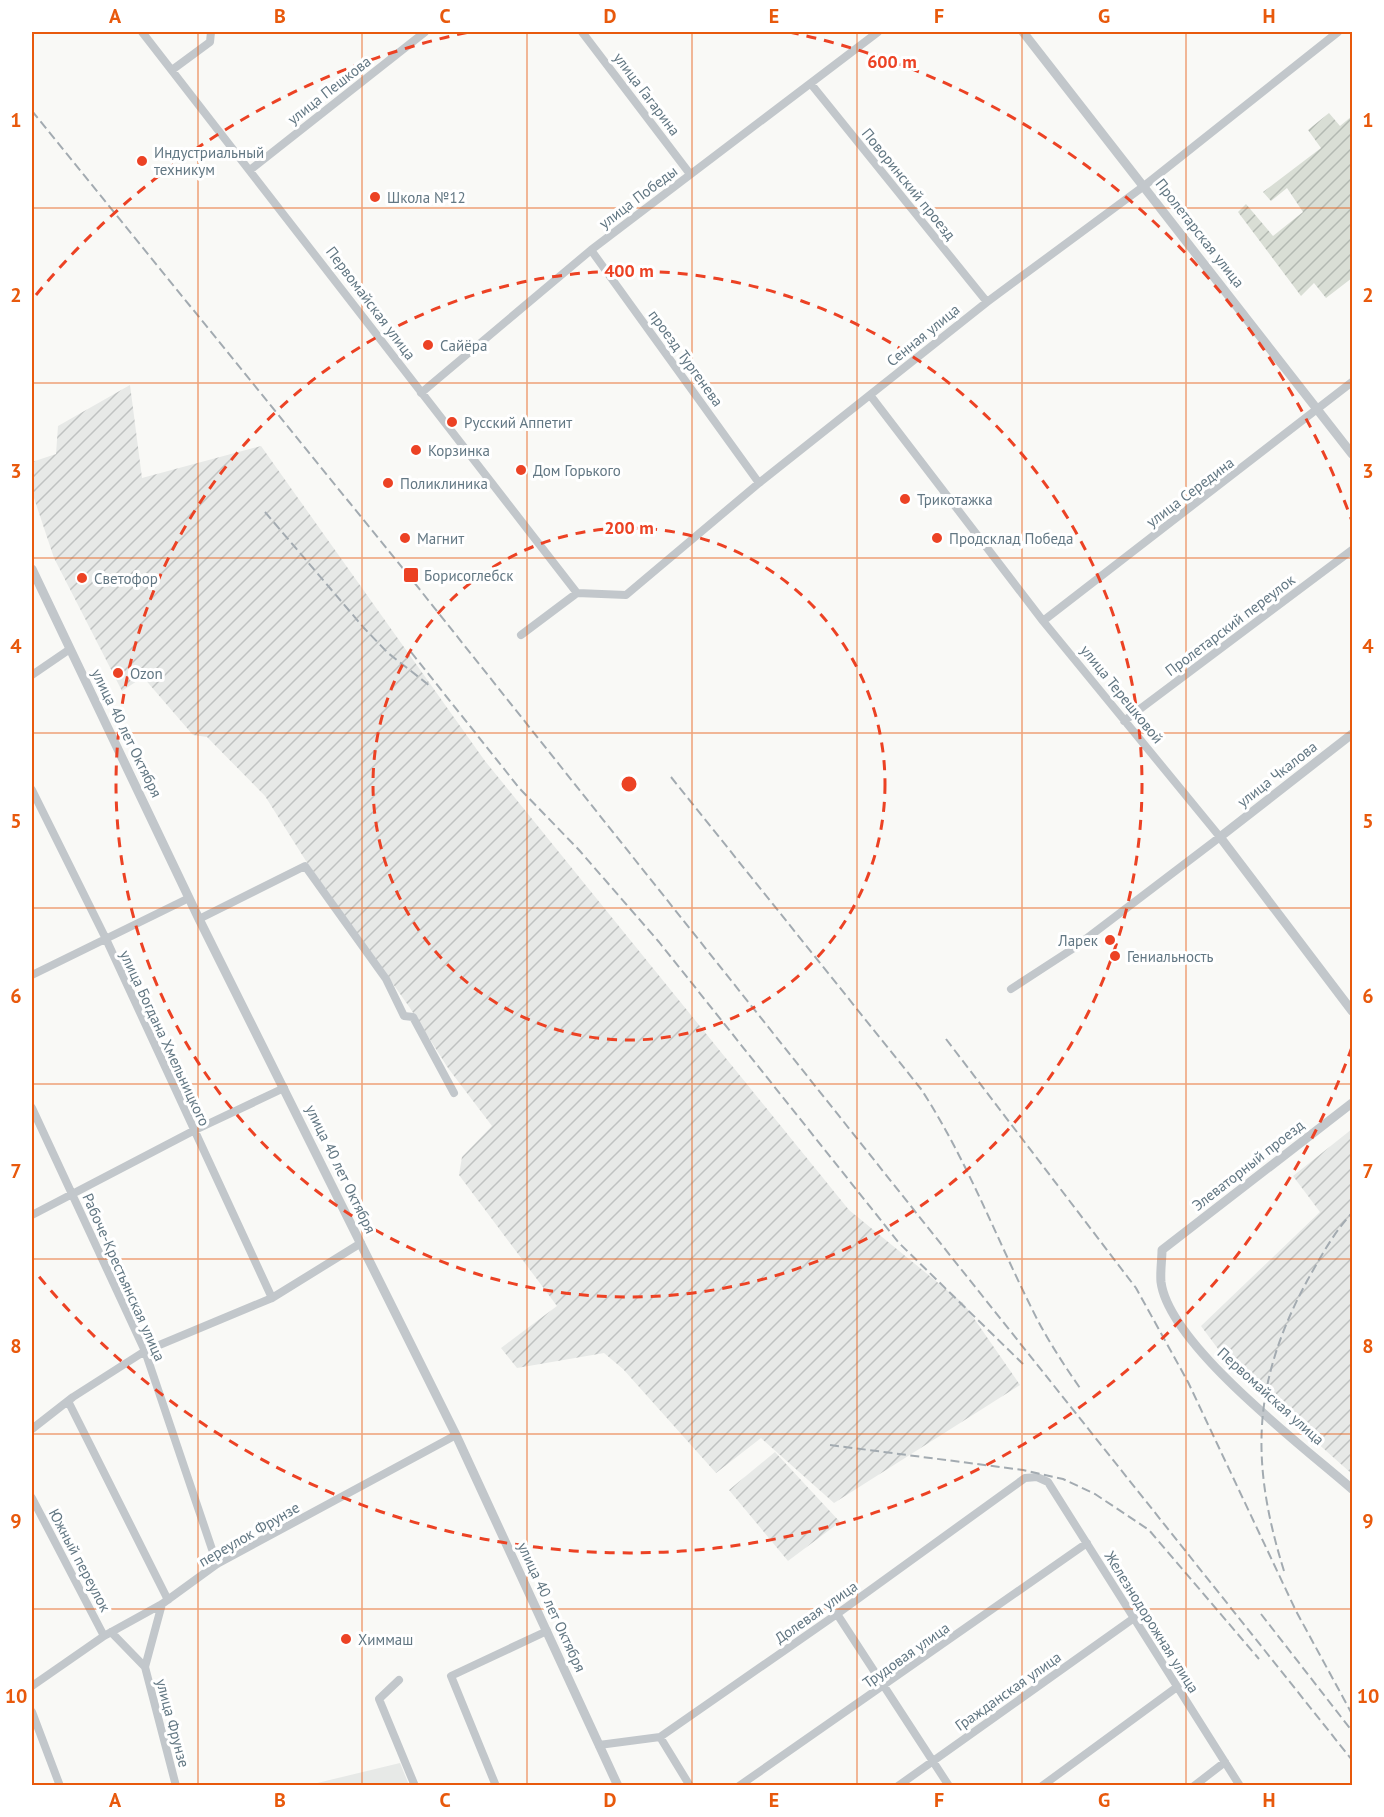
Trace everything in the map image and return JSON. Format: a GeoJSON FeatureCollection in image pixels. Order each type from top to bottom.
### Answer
{"type":"FeatureCollection","features":[{"type":"Feature","properties":{"kind":"street","name":"Первомайская улица"},"geometry":{"type":"LineString","coordinates":[[142,32],[577,593]]}},
{"type":"Feature","properties":{"kind":"street"},"geometry":{"type":"LineString","coordinates":[[172,70],[210,42],[211,32]]}},
{"type":"Feature","properties":{"kind":"street","name":"улица Пешкова"},"geometry":{"type":"LineString","coordinates":[[250,170],[425,32]]}},
{"type":"Feature","properties":{"kind":"street","name":"улица Гагарина"},"geometry":{"type":"LineString","coordinates":[[582,32],[690,174]]}},
{"type":"Feature","properties":{"kind":"street","name":"улица Победы"},"geometry":{"type":"LineString","coordinates":[[421,393],[591,250],[878,32]]}},
{"type":"Feature","properties":{"kind":"street","name":"Пролетарская улица"},"geometry":{"type":"LineString","coordinates":[[1023,32],[1353,454]]}},
{"type":"Feature","properties":{"kind":"street","name":"Сенная улица"},"geometry":{"type":"LineString","coordinates":[[577,593],[626,595],[759,483],[987,302],[1144,186],[1338,32]]}},
{"type":"Feature","properties":{"kind":"street","name":"Поворинский проезд"},"geometry":{"type":"LineString","coordinates":[[811,84],[987,302]]}},
{"type":"Feature","properties":{"kind":"street","name":"проезд Тургенева"},"geometry":{"type":"LineString","coordinates":[[591,250],[759,483]]}},
{"type":"Feature","properties":{"kind":"street","name":"улица Середина"},"geometry":{"type":"LineString","coordinates":[[1042,621],[1353,382]]}},
{"type":"Feature","properties":{"kind":"street","name":"улица Терешковой"},"geometry":{"type":"LineString","coordinates":[[870,395],[1042,621],[1220,837],[1353,1011]]}},
{"type":"Feature","properties":{"kind":"street","name":"Пролетарский переулок"},"geometry":{"type":"LineString","coordinates":[[1124,721],[1353,550]]}},
{"type":"Feature","properties":{"kind":"street","name":"улица 40 лет Октября"},"geometry":{"type":"LineString","coordinates":[[32,569],[199,919],[456,1435],[618,1785]]}},
{"type":"Feature","properties":{"kind":"street"},"geometry":{"type":"LineString","coordinates":[[521,635],[577,593]]}},
{"type":"Feature","properties":{"kind":"street"},"geometry":{"type":"LineString","coordinates":[[32,675],[70,649]]}},
{"type":"Feature","properties":{"kind":"street","name":"улица Чкалова"},"geometry":{"type":"LineString","coordinates":[[1220,837],[1353,734]]}},
{"type":"Feature","properties":{"kind":"street","name":"улица Богдана Хмельницкого"},"geometry":{"type":"LineString","coordinates":[[32,790],[105,939],[272,1298]]}},
{"type":"Feature","properties":{"kind":"street"},"geometry":{"type":"LineString","coordinates":[[1011,989],[1074,948],[1220,837]]}},
{"type":"Feature","properties":{"kind":"street"},"geometry":{"type":"LineString","coordinates":[[199,919],[305,866],[386,979],[404,1016],[412,1017],[454,1093]]}},
{"type":"Feature","properties":{"kind":"street"},"geometry":{"type":"LineString","coordinates":[[32,975],[189,898]]}},
{"type":"Feature","properties":{"kind":"street"},"geometry":{"type":"LineString","coordinates":[[32,1215],[193,1131],[284,1088]]}},
{"type":"Feature","properties":{"kind":"street","name":"Элеваторный проезд"},"geometry":{"type":"LineString","coordinates":[[1162,1250],[1353,1103]]}},
{"type":"Feature","properties":{"kind":"street","name":"Рабоче-Крестьянская улица"},"geometry":{"type":"LineString","coordinates":[[32,1108],[145,1351],[217,1564]]}},
{"type":"Feature","properties":{"kind":"street"},"geometry":{"type":"LineString","coordinates":[[32,1429],[68,1401],[145,1351],[272,1298],[361,1243]]}},
{"type":"Feature","properties":{"kind":"street","name":"Первомайская улица"},"geometry":{"type":"LineString","coordinates":[[1162,1250],[1161,1283],[1175,1317],[1213,1367],[1353,1490]]}},
{"type":"Feature","properties":{"kind":"street"},"geometry":{"type":"LineString","coordinates":[[68,1401],[165,1602]]}},
{"type":"Feature","properties":{"kind":"street","name":"переулок Фрунзе"},"geometry":{"type":"LineString","coordinates":[[32,1686],[107,1634],[165,1602],[217,1564],[456,1435]]}},
{"type":"Feature","properties":{"kind":"street","name":"Железнодорожная улица"},"geometry":{"type":"LineString","coordinates":[[1037,1477],[1048,1482],[1240,1785]]}},
{"type":"Feature","properties":{"kind":"street","name":"Долевая улица"},"geometry":{"type":"LineString","coordinates":[[599,1745],[660,1737],[837,1614],[1025,1478],[1037,1477]]}},
{"type":"Feature","properties":{"kind":"street","name":"Южный переулок"},"geometry":{"type":"LineString","coordinates":[[32,1498],[107,1634]]}},
{"type":"Feature","properties":{"kind":"street","name":"Трудовая улица"},"geometry":{"type":"LineString","coordinates":[[739,1785],[1087,1544]]}},
{"type":"Feature","properties":{"kind":"street","name":"улица Фрунзе"},"geometry":{"type":"LineString","coordinates":[[165,1602],[145,1666],[176,1785]]}},
{"type":"Feature","properties":{"kind":"street"},"geometry":{"type":"LineString","coordinates":[[837,1614],[949,1785]]}},
{"type":"Feature","properties":{"kind":"street","name":"Гражданская улица"},"geometry":{"type":"LineString","coordinates":[[898,1785],[1134,1618]]}},
{"type":"Feature","properties":{"kind":"street"},"geometry":{"type":"LineString","coordinates":[[496,1785],[450,1676],[547,1631]]}},
{"type":"Feature","properties":{"kind":"street","name":"улица Фрунзе"},"geometry":{"type":"LineString","coordinates":[[107,1634],[145,1666]]}},
{"type":"Feature","properties":{"kind":"street"},"geometry":{"type":"LineString","coordinates":[[399,1680],[379,1699],[415,1785]]}},
{"type":"Feature","properties":{"kind":"street"},"geometry":{"type":"LineString","coordinates":[[1042,1785],[1177,1687]]}},
{"type":"Feature","properties":{"kind":"street"},"geometry":{"type":"LineString","coordinates":[[32,1712],[60,1785]]}},
{"type":"Feature","properties":{"kind":"street"},"geometry":{"type":"LineString","coordinates":[[660,1737],[690,1785]]}},
{"type":"Feature","properties":{"kind":"street"},"geometry":{"type":"LineString","coordinates":[[1194,1785],[1225,1762]]}},
{"type":"Feature","properties":{"kind":"shaded area"},"geometry":{"type":"Polygon","coordinates":[[[1329,113],[1340,126],[1352,116],[1352,278],[1326,298],[1314,283],[1301,296],[1238,212],[1246,204],[1273,236],[1303,212],[1287,188],[1271,201],[1263,192],[1321,148],[1308,130],[1329,113]]]}},
{"type":"Feature","properties":{"kind":"shaded area"},"geometry":{"type":"Polygon","coordinates":[[[130,385],[142,478],[261,446],[485,761],[849,1210],[964,1304],[1020,1385],[834,1503],[761,1438],[716,1473],[623,1369],[604,1353],[517,1368],[501,1348],[557,1306],[459,1175],[462,1157],[492,1126],[448,1068],[410,1008],[306,861],[265,796],[207,737],[193,735],[143,677],[122,691],[54,558],[32,492],[32,462],[56,454],[58,426],[130,385]]]}},
{"type":"Feature","properties":{"kind":"shaded area"},"geometry":{"type":"Polygon","coordinates":[[[1352,1129],[1352,1474],[1230,1365],[1201,1326],[1320,1212],[1293,1176],[1352,1129]]]}},
{"type":"Feature","properties":{"kind":"shaded area"},"geometry":{"type":"Polygon","coordinates":[[[775,1452],[840,1522],[788,1561],[729,1490],[775,1452]]]}},
{"type":"Feature","properties":{"kind":"shaded area"},"geometry":{"type":"Polygon","coordinates":[[[400,1763],[409,1785],[309,1785],[400,1763]]]}},
{"type":"Feature","properties":{"kind":"railway"},"geometry":{"type":"LineString","coordinates":[[32,111],[409,576],[1352,1760]]}},
{"type":"Feature","properties":{"kind":"railway"},"geometry":{"type":"LineString","coordinates":[[265,512],[364,628],[388,653],[430,686]]}},
{"type":"Feature","properties":{"kind":"railway"},"geometry":{"type":"LineString","coordinates":[[411,652],[520,789],[579,850],[659,942],[899,1243],[1023,1364]]}},
{"type":"Feature","properties":{"kind":"railway"},"geometry":{"type":"LineString","coordinates":[[671,777],[921,1089],[966,1169],[1037,1320],[1082,1391]]}},
{"type":"Feature","properties":{"kind":"railway"},"geometry":{"type":"LineString","coordinates":[[946,1039],[1136,1288],[1188,1382],[1296,1611],[1352,1714]]}},
{"type":"Feature","properties":{"kind":"railway"},"geometry":{"type":"LineString","coordinates":[[1284,1571],[1273,1531],[1262,1458],[1262,1423],[1267,1389],[1275,1354],[1289,1318],[1322,1254],[1352,1213]]}},
{"type":"Feature","properties":{"kind":"railway"},"geometry":{"type":"LineString","coordinates":[[830,1445],[1023,1470],[1063,1479],[1095,1494],[1149,1530],[1259,1659]]}},
{"type":"Feature","properties":{"kind":"railway"},"geometry":{"type":"LineString","coordinates":[[1261,1614],[1352,1731]]}},
{"type":"Feature","properties":{"kind":"place","name":"Индустриальный техникум"},"geometry":{"type":"Point","coordinates":[142,161]}},
{"type":"Feature","properties":{"kind":"place","name":"Школа №12"},"geometry":{"type":"Point","coordinates":[375,197]}},
{"type":"Feature","properties":{"kind":"place","name":"Сайёра"},"geometry":{"type":"Point","coordinates":[428,345]}},
{"type":"Feature","properties":{"kind":"place","name":"Русский Аппетит"},"geometry":{"type":"Point","coordinates":[452,422]}},
{"type":"Feature","properties":{"kind":"place","name":"Корзинка"},"geometry":{"type":"Point","coordinates":[416,450]}},
{"type":"Feature","properties":{"kind":"place","name":"Дом Горького"},"geometry":{"type":"Point","coordinates":[521,470]}},
{"type":"Feature","properties":{"kind":"place","name":"Поликлиника"},"geometry":{"type":"Point","coordinates":[388,483]}},
{"type":"Feature","properties":{"kind":"place","name":"Трикотажка"},"geometry":{"type":"Point","coordinates":[905,499]}},
{"type":"Feature","properties":{"kind":"place","name":"Магнит"},"geometry":{"type":"Point","coordinates":[405,538]}},
{"type":"Feature","properties":{"kind":"place","name":"Продсклад Победа"},"geometry":{"type":"Point","coordinates":[937,538]}},
{"type":"Feature","properties":{"kind":"place","name":"Борисоглебск"},"geometry":{"type":"Point","coordinates":[411,575]}},
{"type":"Feature","properties":{"kind":"place","name":"Светофор"},"geometry":{"type":"Point","coordinates":[82,578]}},
{"type":"Feature","properties":{"kind":"place","name":"Ozon"},"geometry":{"type":"Point","coordinates":[118,673]}},
{"type":"Feature","properties":{"kind":"place","name":"Ларек"},"geometry":{"type":"Point","coordinates":[1110,940]}},
{"type":"Feature","properties":{"kind":"place","name":"Гениальность"},"geometry":{"type":"Point","coordinates":[1115,956]}},
{"type":"Feature","properties":{"kind":"place","name":"Химмаш"},"geometry":{"type":"Point","coordinates":[346,1639]}}]}
